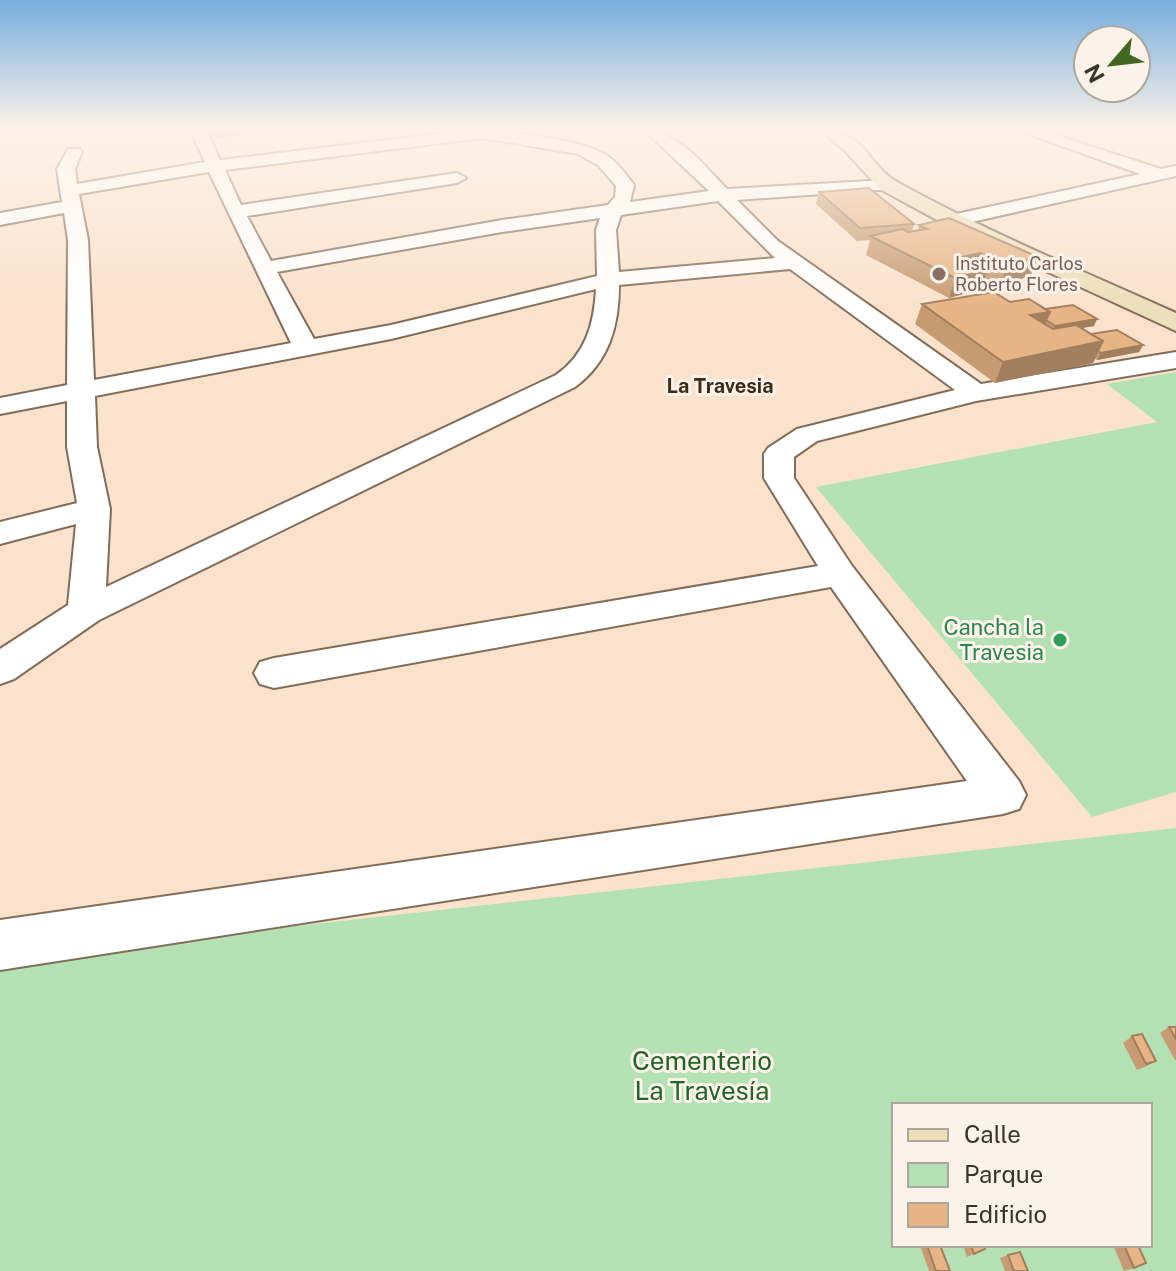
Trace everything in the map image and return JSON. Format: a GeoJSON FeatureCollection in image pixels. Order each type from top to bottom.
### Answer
{"type":"FeatureCollection","features":[{"type":"Feature","properties":{"kind":"street"},"geometry":{"type":"LineString","coordinates":[[71,190],[83,390],[82,447],[94,509],[86,611]]}},
{"type":"Feature","properties":{"kind":"street"},"geometry":{"type":"LineString","coordinates":[[0,219],[103,190]]}},
{"type":"Feature","properties":{"kind":"street"},"geometry":{"type":"LineString","coordinates":[[225,190],[306,348]]}},
{"type":"Feature","properties":{"kind":"street"},"geometry":{"type":"LineString","coordinates":[[235,212],[404,190]]}},
{"type":"Feature","properties":{"kind":"street"},"geometry":{"type":"LineString","coordinates":[[0,669],[86,611],[515,407],[579,370],[605,330],[606,229],[613,209],[624,198],[625,190]]}},
{"type":"Feature","properties":{"kind":"street"},"geometry":{"type":"LineString","coordinates":[[717,190],[771,245],[976,393]]}},
{"type":"Feature","properties":{"kind":"street"},"geometry":{"type":"LineString","coordinates":[[265,268],[613,209],[722,195],[799,190]]}},
{"type":"Feature","properties":{"kind":"street"},"geometry":{"type":"LineString","coordinates":[[897,190],[1176,323]]}},
{"type":"Feature","properties":{"kind":"street"},"geometry":{"type":"LineString","coordinates":[[954,220],[1089,190]]}},
{"type":"Feature","properties":{"kind":"street"},"geometry":{"type":"LineString","coordinates":[[484,207],[502,226]]}},
{"type":"Feature","properties":{"kind":"street"},"geometry":{"type":"LineString","coordinates":[[0,406],[391,332],[607,280],[797,262]]}},
{"type":"Feature","properties":{"kind":"street"},"geometry":{"type":"LineString","coordinates":[[0,945],[1003,795],[840,574],[779,478],[779,454],[807,435],[976,393],[1176,360]]}},
{"type":"Feature","properties":{"kind":"street"},"geometry":{"type":"LineString","coordinates":[[0,533],[94,509]]}},
{"type":"Feature","properties":{"kind":"street"},"geometry":{"type":"LineString","coordinates":[[274,673],[840,574]]}},
{"type":"Feature","properties":{"kind":"green space","name":"Cancha la Travesia"},"geometry":{"type":"Polygon","coordinates":[[[1176,372],[1176,792],[1092,817],[816,487],[1157,422],[1107,384],[1176,372]]]}},
{"type":"Feature","properties":{"kind":"green space","name":"Cementerio La Travesía"},"geometry":{"type":"Polygon","coordinates":[[[1176,828],[1176,1271],[0,1271],[0,959],[1176,828]]]}},
{"type":"Feature","properties":{"kind":"building"},"geometry":{"type":"Polygon","coordinates":[[[872,190],[914,224],[860,228],[819,192],[872,190]]]}},
{"type":"Feature","properties":{"kind":"building"},"geometry":{"type":"Polygon","coordinates":[[[949,218],[1038,257],[1007,265],[980,253],[962,257],[988,270],[955,278],[870,236],[902,229],[908,232],[927,229],[919,225],[949,218]]]}},
{"type":"Feature","properties":{"kind":"building"},"geometry":{"type":"Polygon","coordinates":[[[994,292],[1010,302],[1029,299],[1050,312],[1030,315],[1053,329],[1076,325],[1103,341],[1003,362],[922,304],[994,292]]]}},
{"type":"Feature","properties":{"kind":"building"},"geometry":{"type":"Polygon","coordinates":[[[1073,305],[1097,319],[1055,326],[1046,320],[1050,312],[1045,309],[1073,305]]]}},
{"type":"Feature","properties":{"kind":"building"},"geometry":{"type":"Polygon","coordinates":[[[1117,330],[1143,345],[1098,351],[1103,341],[1091,334],[1117,330]]]}},
{"type":"Feature","properties":{"kind":"building"},"geometry":{"type":"Polygon","coordinates":[[[1169,1027],[1176,1027],[1176,1039],[1169,1027]]]}},
{"type":"Feature","properties":{"kind":"building"},"geometry":{"type":"Polygon","coordinates":[[[1142,1034],[1156,1061],[1146,1064],[1132,1036],[1142,1034]]]}},
{"type":"Feature","properties":{"kind":"building"},"geometry":{"type":"Polygon","coordinates":[[[928,1247],[941,1247],[950,1271],[936,1271],[928,1247]]]}},
{"type":"Feature","properties":{"kind":"building"},"geometry":{"type":"Polygon","coordinates":[[[972,1247],[984,1247],[985,1249],[974,1254],[972,1247]]]}},
{"type":"Feature","properties":{"kind":"building"},"geometry":{"type":"Polygon","coordinates":[[[1125,1247],[1139,1247],[1146,1263],[1134,1268],[1125,1247]]]}},
{"type":"Feature","properties":{"kind":"building"},"geometry":{"type":"Polygon","coordinates":[[[1020,1252],[1028,1271],[1014,1271],[1008,1255],[1020,1252]]]}},
{"type":"Feature","properties":{"kind":"place","name":"Instituto Carlos Roberto Flores"},"geometry":{"type":"Point","coordinates":[939,274]}},
{"type":"Feature","properties":{"kind":"place","name":"Cancha la Travesia"},"geometry":{"type":"Point","coordinates":[1060,640]}},
{"type":"Feature","properties":{"kind":"district","name":"La Travesia"},"geometry":{"type":"Point","coordinates":[720,386]}}]}
